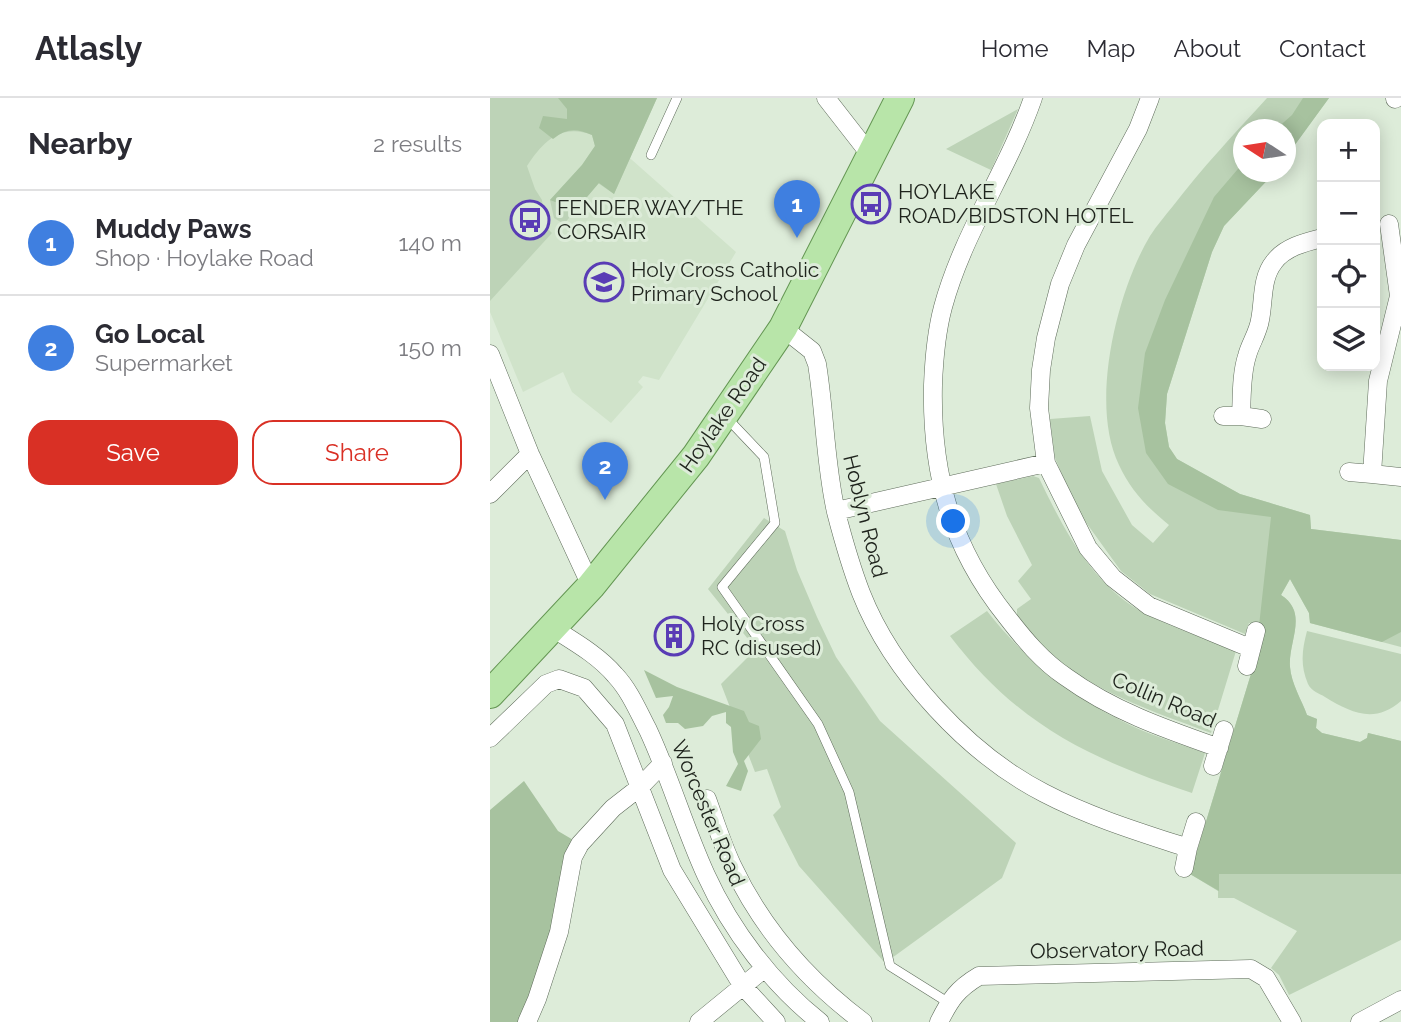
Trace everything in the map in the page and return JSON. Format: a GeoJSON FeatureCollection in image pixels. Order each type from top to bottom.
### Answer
{"type":"FeatureCollection","features":[{"type":"Feature","properties":{"kind":"main road","name":"Hoylake Road"},"geometry":{"type":"LineString","coordinates":[[490,694],[591,586],[696,456],[783,328],[900,98]]}},
{"type":"Feature","properties":{"kind":"street"},"geometry":{"type":"LineString","coordinates":[[826,98],[872,157]]}},
{"type":"Feature","properties":{"kind":"street","name":"Collin Road"},"geometry":{"type":"LineString","coordinates":[[1033,98],[1020,134],[960,258],[943,308],[934,351],[932,417],[941,487],[951,520],[974,570],[989,595],[1029,646],[1064,676],[1120,711],[1222,739],[1213,766]]}},
{"type":"Feature","properties":{"kind":"street"},"geometry":{"type":"LineString","coordinates":[[1150,98],[1139,129],[1076,245],[1060,284],[1041,370],[1039,408],[1046,463],[1088,548],[1113,578],[1149,606],[1248,657],[1256,631]]}},
{"type":"Feature","properties":{"kind":"street"},"geometry":{"type":"LineString","coordinates":[[1372,474],[1378,381],[1399,296],[1388,224]]}},
{"type":"Feature","properties":{"kind":"street"},"geometry":{"type":"LineString","coordinates":[[1262,419],[1232,416],[1245,363],[1259,326],[1263,290],[1273,262],[1287,250],[1317,239]]}},
{"type":"Feature","properties":{"kind":"street","name":"Hoblyn Road"},"geometry":{"type":"LineString","coordinates":[[783,328],[812,351],[817,364],[827,463],[847,554],[862,595],[883,636],[907,672],[933,705],[961,733],[1012,773],[1044,793],[1102,820],[1188,848]]}},
{"type":"Feature","properties":{"kind":"street"},"geometry":{"type":"LineString","coordinates":[[490,354],[530,454],[591,586]]}},
{"type":"Feature","properties":{"kind":"street"},"geometry":{"type":"LineString","coordinates":[[1382,359],[1401,361]]}},
{"type":"Feature","properties":{"kind":"street"},"geometry":{"type":"LineString","coordinates":[[490,494],[530,454]]}},
{"type":"Feature","properties":{"kind":"street"},"geometry":{"type":"LineString","coordinates":[[836,511],[1046,463]]}},
{"type":"Feature","properties":{"kind":"street"},"geometry":{"type":"LineString","coordinates":[[1349,472],[1401,477]]}},
{"type":"Feature","properties":{"kind":"street","name":"Worcester Road"},"geometry":{"type":"LineString","coordinates":[[551,627],[584,648],[615,674],[632,697],[663,763],[706,876],[732,923],[765,968],[820,1022]]}},
{"type":"Feature","properties":{"kind":"street"},"geometry":{"type":"LineString","coordinates":[[490,738],[546,684],[559,679],[583,688],[615,724],[672,870],[743,985],[776,1022]]}},
{"type":"Feature","properties":{"kind":"street"},"geometry":{"type":"LineString","coordinates":[[527,1022],[559,932],[573,857],[579,844],[613,808],[640,787],[663,763]]}},
{"type":"Feature","properties":{"kind":"street","name":"Worcester Road"},"geometry":{"type":"LineString","coordinates":[[707,799],[732,864],[765,924],[799,965],[836,1002],[863,1022]]}},
{"type":"Feature","properties":{"kind":"street"},"geometry":{"type":"LineString","coordinates":[[1184,867],[1196,822]]}},
{"type":"Feature","properties":{"kind":"street"},"geometry":{"type":"LineString","coordinates":[[699,1022],[765,968]]}},
{"type":"Feature","properties":{"kind":"street","name":"Observatory Road"},"geometry":{"type":"LineString","coordinates":[[939,1022],[948,1003],[961,986],[979,976],[1251,970],[1266,978],[1292,1022]]}},
{"type":"Feature","properties":{"kind":"street"},"geometry":{"type":"LineString","coordinates":[[1360,1022],[1401,1000]]}},
{"type":"Feature","properties":{"kind":"lane"},"geometry":{"type":"LineString","coordinates":[[651,155],[677,98]]}},
{"type":"Feature","properties":{"kind":"lane"},"geometry":{"type":"LineString","coordinates":[[724,415],[764,457],[775,523],[722,587],[818,724],[849,792],[890,966],[948,1003]]}},
{"type":"Feature","properties":{"kind":"shaded area"},"geometry":{"type":"Polygon","coordinates":[[[490,98],[657,98],[614,194],[598,183],[564,224],[554,218],[550,200],[582,165],[595,146],[592,135],[571,131],[562,133],[540,149],[527,166],[542,200],[545,226],[552,233],[490,301],[490,98]]]}},
{"type":"Feature","properties":{"kind":"shaded area"},"geometry":{"type":"Polygon","coordinates":[[[558,98],[657,98],[614,194],[599,183],[576,210],[550,200],[582,165],[595,146],[592,135],[586,133],[567,131],[553,139],[539,128],[543,116],[567,119],[567,109],[558,98]]]}},
{"type":"Feature","properties":{"kind":"shaded area","name":"Holy Cross Catholic Primary School"},"geometry":{"type":"Polygon","coordinates":[[[562,98],[736,252],[659,380],[643,376],[638,382],[643,387],[611,423],[572,392],[563,372],[523,392],[490,312],[490,173],[562,98]]]}},
{"type":"Feature","properties":{"kind":"shaded area"},"geometry":{"type":"Polygon","coordinates":[[[1267,98],[1329,98],[1296,143],[1296,119],[1248,119],[1267,98]]]}},
{"type":"Feature","properties":{"kind":"shaded area"},"geometry":{"type":"Polygon","coordinates":[[[1303,98],[1329,98],[1296,143],[1296,119],[1287,119],[1303,98]]]}},
{"type":"Feature","properties":{"kind":"shaded area"},"geometry":{"type":"Polygon","coordinates":[[[1018,109],[991,170],[946,149],[1018,109]]]}},
{"type":"Feature","properties":{"kind":"shaded area"},"geometry":{"type":"Polygon","coordinates":[[[1233,135],[1233,182],[1266,182],[1224,226],[1212,252],[1167,394],[1165,423],[1169,447],[1177,459],[1240,494],[1310,515],[1311,529],[1401,540],[1401,647],[1310,623],[1309,613],[1290,579],[1281,595],[1294,610],[1296,619],[1290,657],[1292,679],[1307,715],[1317,719],[1316,728],[1322,733],[1360,742],[1367,738],[1368,733],[1401,741],[1401,940],[1289,995],[1279,975],[1271,968],[1297,931],[1234,898],[1218,898],[1218,891],[1190,874],[1265,628],[1249,623],[1245,634],[1150,594],[1121,571],[1077,510],[1055,458],[1050,419],[1090,416],[1102,471],[1132,525],[1153,543],[1169,525],[1147,505],[1129,483],[1110,440],[1107,380],[1111,348],[1127,286],[1138,259],[1153,232],[1233,135]]]}},
{"type":"Feature","properties":{"kind":"shaded area"},"geometry":{"type":"Polygon","coordinates":[[[1233,175],[1233,182],[1266,182],[1224,226],[1212,252],[1167,394],[1165,423],[1169,447],[1177,459],[1240,494],[1310,515],[1311,529],[1401,540],[1401,632],[1382,642],[1310,623],[1309,613],[1290,579],[1281,595],[1294,610],[1296,619],[1290,657],[1292,679],[1307,715],[1317,719],[1316,728],[1322,733],[1360,742],[1367,738],[1368,733],[1401,741],[1401,874],[1219,874],[1219,891],[1190,874],[1265,628],[1259,626],[1271,517],[1218,510],[1168,484],[1146,453],[1138,408],[1145,353],[1165,300],[1214,197],[1233,175]]]}},
{"type":"Feature","properties":{"kind":"shaded area"},"geometry":{"type":"Polygon","coordinates":[[[1033,476],[1039,478],[1080,553],[1093,570],[1124,600],[1153,618],[1236,651],[1211,733],[1123,699],[1082,677],[1044,648],[1017,615],[1017,609],[1031,599],[1018,581],[1032,565],[1007,516],[996,484],[1033,476]]]}},
{"type":"Feature","properties":{"kind":"shaded area"},"geometry":{"type":"Polygon","coordinates":[[[764,518],[785,531],[797,570],[836,657],[880,721],[1016,843],[1002,878],[885,963],[799,866],[773,815],[781,807],[767,769],[755,772],[721,684],[756,649],[708,589],[764,518]]]}},
{"type":"Feature","properties":{"kind":"shaded area"},"geometry":{"type":"Polygon","coordinates":[[[987,611],[1031,659],[1082,698],[1140,730],[1205,753],[1192,793],[1088,751],[1029,716],[1002,693],[950,636],[987,611]]]}},
{"type":"Feature","properties":{"kind":"shaded area"},"geometry":{"type":"Polygon","coordinates":[[[1307,631],[1401,654],[1401,701],[1382,712],[1363,714],[1344,708],[1314,691],[1305,677],[1303,664],[1307,631]]]}},
{"type":"Feature","properties":{"kind":"shaded area"},"geometry":{"type":"Polygon","coordinates":[[[644,670],[677,687],[744,711],[749,722],[759,726],[761,739],[744,761],[748,771],[741,791],[726,786],[738,764],[733,752],[731,727],[726,723],[726,712],[712,716],[703,726],[685,729],[678,723],[666,723],[663,715],[673,696],[656,698],[644,670]]]}},
{"type":"Feature","properties":{"kind":"shaded area"},"geometry":{"type":"Polygon","coordinates":[[[524,781],[558,831],[580,844],[527,1022],[490,1022],[490,810],[524,781]]]}},
{"type":"Feature","properties":{"kind":"place","name":"HOYLAKE ROAD/BIDSTON HOTEL"},"geometry":{"type":"Point","coordinates":[871,204]}},
{"type":"Feature","properties":{"kind":"place","name":"FENDER WAY/THE CORSAIR"},"geometry":{"type":"Point","coordinates":[530,220]}},
{"type":"Feature","properties":{"kind":"place","name":"Muddy Paws"},"geometry":{"type":"Point","coordinates":[797,238]}},
{"type":"Feature","properties":{"kind":"place","name":"Holy Cross Catholic Primary School"},"geometry":{"type":"Point","coordinates":[604,282]}},
{"type":"Feature","properties":{"kind":"place","name":"Go Local"},"geometry":{"type":"Point","coordinates":[605,500]}},
{"type":"Feature","properties":{"kind":"place","name":"Holy Cross RC (disused)"},"geometry":{"type":"Point","coordinates":[674,636]}}]}
